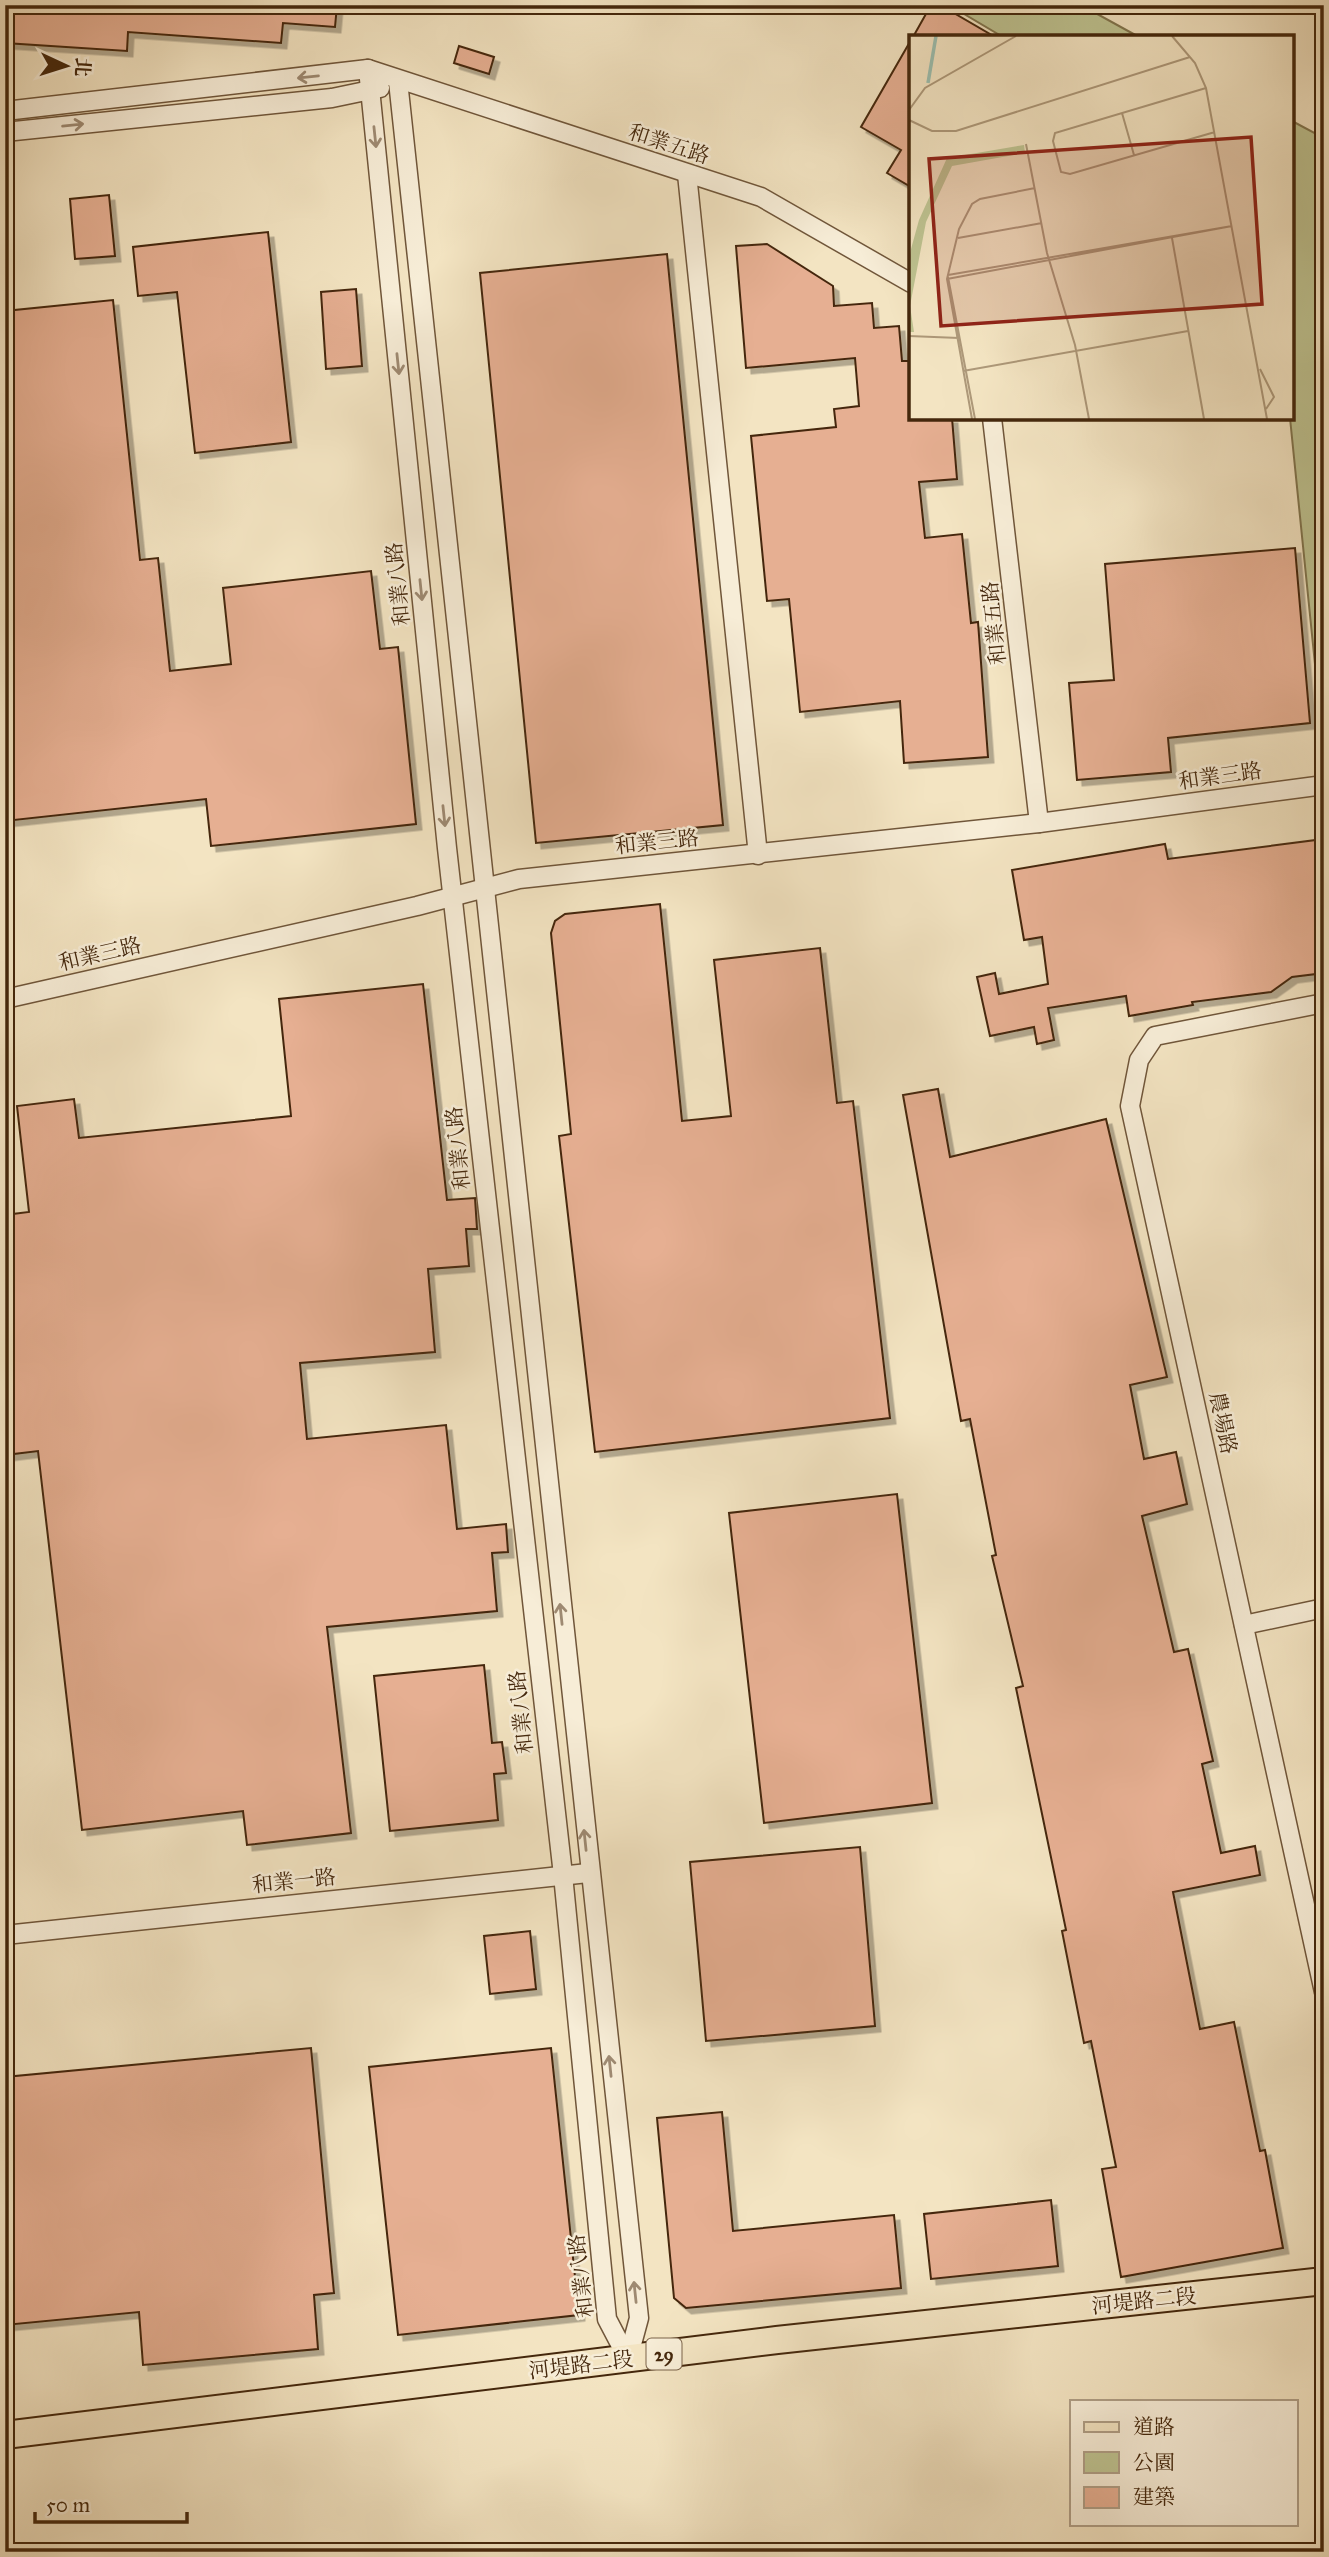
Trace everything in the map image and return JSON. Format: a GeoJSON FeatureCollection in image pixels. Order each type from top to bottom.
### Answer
{"type":"FeatureCollection","features":[{"type":"Feature","properties":{"kind":"main road","name":"河堤路二段"},"geometry":{"type":"LineString","coordinates":[[5,2435],[777,2340],[1324,2281]]}},
{"type":"Feature","properties":{"kind":"street","name":"和業五路"},"geometry":{"type":"LineString","coordinates":[[5,111],[368,69],[770,201],[909,281]]}},
{"type":"Feature","properties":{"kind":"street","name":"和業八路"},"geometry":{"type":"LineString","coordinates":[[368,69],[452,897],[563,1875],[607,2319],[628,2359]]}},
{"type":"Feature","properties":{"kind":"street"},"geometry":{"type":"LineString","coordinates":[[5,132],[371,91],[398,81],[588,1873],[639,2318],[628,2359]]}},
{"type":"Feature","properties":{"kind":"street"},"geometry":{"type":"LineString","coordinates":[[687,174],[758,855]]}},
{"type":"Feature","properties":{"kind":"street","name":"和業五路"},"geometry":{"type":"LineString","coordinates":[[992,420],[1039,823]]}},
{"type":"Feature","properties":{"kind":"street","name":"和業三路"},"geometry":{"type":"LineString","coordinates":[[5,999],[528,878],[1039,823],[1324,785]]}},
{"type":"Feature","properties":{"kind":"street","name":"農場路"},"geometry":{"type":"LineString","coordinates":[[1324,1003],[1155,1036],[1139,1060],[1130,1107],[1324,1992]]}},
{"type":"Feature","properties":{"kind":"street"},"geometry":{"type":"LineString","coordinates":[[1244,1625],[1324,1608]]}},
{"type":"Feature","properties":{"kind":"street","name":"和業一路"},"geometry":{"type":"LineString","coordinates":[[5,1935],[588,1873]]}},
{"type":"Feature","properties":{"kind":"green space"},"geometry":{"type":"Polygon","coordinates":[[[949,5],[1081,5],[1135,35],[1000,35],[949,5]]]}},
{"type":"Feature","properties":{"kind":"green space"},"geometry":{"type":"Polygon","coordinates":[[[1294,122],[1324,138],[1324,753],[1290,420],[1294,420],[1294,122]]]}},
{"type":"Feature","properties":{"kind":"building"},"geometry":{"type":"Polygon","coordinates":[[[8,5],[337,5],[335,27],[283,23],[281,43],[128,32],[127,51],[5,43],[5,10],[8,5]]]}},
{"type":"Feature","properties":{"kind":"building"},"geometry":{"type":"Polygon","coordinates":[[[931,5],[940,5],[992,35],[914,35],[931,5]]]}},
{"type":"Feature","properties":{"kind":"building"},"geometry":{"type":"Polygon","coordinates":[[[909,43],[909,186],[887,173],[901,150],[861,127],[909,43]]]}},
{"type":"Feature","properties":{"kind":"building"},"geometry":{"type":"Polygon","coordinates":[[[459,46],[494,57],[489,74],[454,63],[459,46]]]}},
{"type":"Feature","properties":{"kind":"building"},"geometry":{"type":"Polygon","coordinates":[[[109,195],[115,256],[75,259],[70,199],[109,195]]]}},
{"type":"Feature","properties":{"kind":"building"},"geometry":{"type":"Polygon","coordinates":[[[268,232],[291,442],[195,453],[177,292],[138,296],[133,247],[268,232]]]}},
{"type":"Feature","properties":{"kind":"building"},"geometry":{"type":"Polygon","coordinates":[[[767,244],[833,286],[834,306],[872,303],[874,328],[899,326],[902,361],[909,361],[909,420],[952,420],[957,479],[919,482],[925,538],[962,534],[971,623],[978,622],[988,757],[904,763],[900,701],[800,712],[789,599],[767,601],[751,436],[836,427],[834,409],[859,406],[855,358],[746,368],[736,246],[767,244]]]}},
{"type":"Feature","properties":{"kind":"building"},"geometry":{"type":"Polygon","coordinates":[[[667,254],[723,825],[536,843],[480,273],[667,254]]]}},
{"type":"Feature","properties":{"kind":"building"},"geometry":{"type":"Polygon","coordinates":[[[356,289],[362,366],[326,369],[321,292],[356,289]]]}},
{"type":"Feature","properties":{"kind":"building"},"geometry":{"type":"Polygon","coordinates":[[[113,300],[140,560],[158,558],[170,671],[231,664],[223,588],[371,571],[380,649],[398,647],[416,824],[211,846],[206,799],[5,821],[5,311],[113,300]]]}},
{"type":"Feature","properties":{"kind":"building"},"geometry":{"type":"Polygon","coordinates":[[[1295,548],[1310,723],[1168,738],[1171,772],[1077,780],[1069,683],[1114,680],[1105,564],[1295,548]]]}},
{"type":"Feature","properties":{"kind":"building"},"geometry":{"type":"Polygon","coordinates":[[[1324,839],[1324,973],[1292,977],[1271,992],[1192,1002],[1193,1005],[1129,1016],[1126,996],[1048,1008],[1054,1040],[1037,1044],[1034,1027],[990,1036],[977,977],[995,973],[999,994],[1048,984],[1042,937],[1024,940],[1012,870],[1165,844],[1168,859],[1324,839]]]}},
{"type":"Feature","properties":{"kind":"building"},"geometry":{"type":"Polygon","coordinates":[[[660,904],[682,1121],[731,1116],[714,960],[820,948],[837,1103],[853,1101],[890,1418],[595,1452],[559,1136],[571,1134],[551,933],[555,921],[565,914],[660,904]]]}},
{"type":"Feature","properties":{"kind":"building"},"geometry":{"type":"Polygon","coordinates":[[[423,984],[447,1200],[475,1198],[477,1229],[466,1229],[469,1266],[428,1269],[435,1352],[300,1363],[307,1439],[446,1425],[457,1529],[506,1524],[508,1552],[492,1553],[497,1611],[327,1627],[351,1833],[247,1845],[243,1811],[82,1830],[38,1451],[5,1455],[5,1215],[29,1212],[17,1106],[74,1099],[79,1138],[291,1116],[279,999],[423,984]]]}},
{"type":"Feature","properties":{"kind":"building"},"geometry":{"type":"Polygon","coordinates":[[[938,1089],[950,1157],[1106,1119],[1167,1377],[1130,1385],[1144,1459],[1176,1452],[1187,1504],[1142,1516],[1174,1652],[1188,1649],[1213,1761],[1202,1764],[1221,1853],[1255,1846],[1260,1875],[1173,1892],[1200,2029],[1234,2022],[1260,2151],[1265,2150],[1283,2248],[1121,2277],[1102,2169],[1116,2167],[1091,2041],[1084,2043],[1062,1931],[1066,1930],[1016,1688],[1023,1686],[992,1556],[996,1555],[970,1419],[961,1421],[903,1095],[938,1089]]]}},
{"type":"Feature","properties":{"kind":"building"},"geometry":{"type":"Polygon","coordinates":[[[897,1494],[932,1803],[764,1823],[729,1513],[897,1494]]]}},
{"type":"Feature","properties":{"kind":"building"},"geometry":{"type":"Polygon","coordinates":[[[484,1665],[492,1743],[502,1742],[506,1773],[494,1774],[498,1820],[390,1831],[374,1676],[484,1665]]]}},
{"type":"Feature","properties":{"kind":"building"},"geometry":{"type":"Polygon","coordinates":[[[860,1847],[875,2026],[706,2041],[690,1862],[860,1847]]]}},
{"type":"Feature","properties":{"kind":"building"},"geometry":{"type":"Polygon","coordinates":[[[530,1931],[536,1989],[490,1994],[484,1936],[530,1931]]]}},
{"type":"Feature","properties":{"kind":"building"},"geometry":{"type":"Polygon","coordinates":[[[311,2048],[334,2293],[314,2295],[318,2349],[143,2365],[139,2312],[5,2325],[5,2077],[311,2048]]]}},
{"type":"Feature","properties":{"kind":"building"},"geometry":{"type":"Polygon","coordinates":[[[551,2048],[579,2315],[398,2335],[369,2067],[551,2048]]]}},
{"type":"Feature","properties":{"kind":"building"},"geometry":{"type":"Polygon","coordinates":[[[722,2112],[733,2231],[894,2215],[901,2288],[686,2308],[674,2298],[657,2118],[722,2112]]]}},
{"type":"Feature","properties":{"kind":"building"},"geometry":{"type":"Polygon","coordinates":[[[1051,2200],[1058,2266],[931,2279],[924,2214],[1051,2200]]]}}]}
